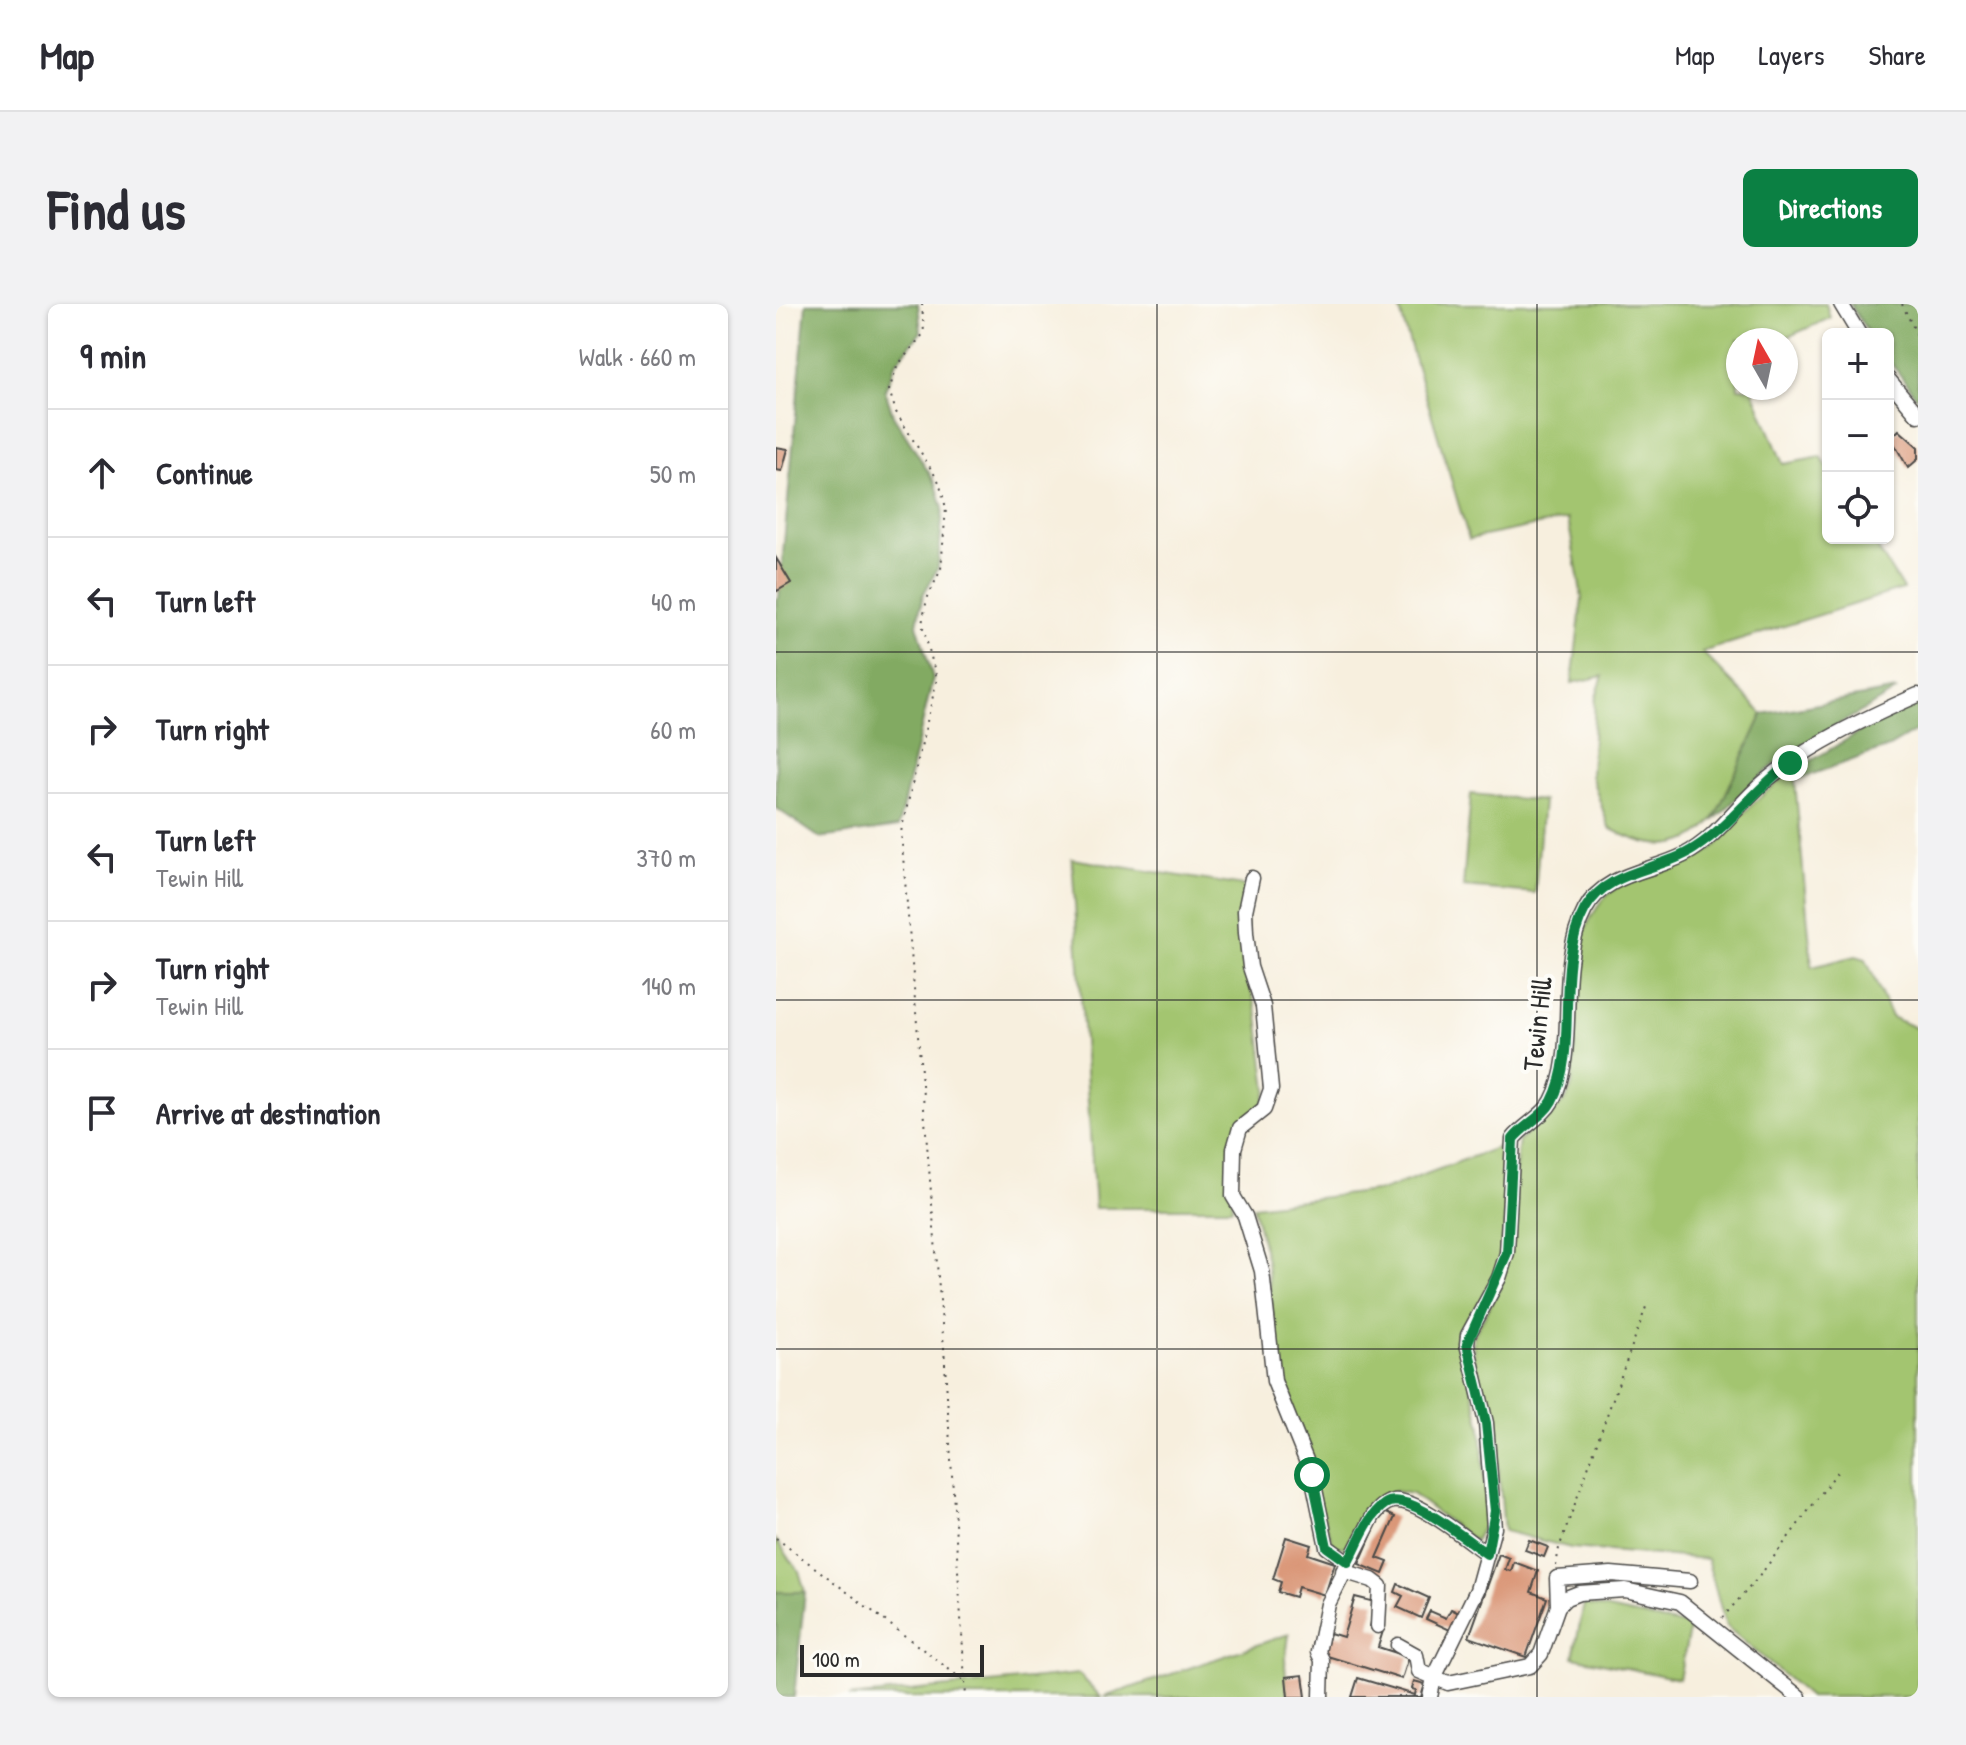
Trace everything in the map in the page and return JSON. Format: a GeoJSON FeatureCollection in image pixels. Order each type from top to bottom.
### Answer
{"type":"FeatureCollection","features":[{"type":"Feature","properties":{"kind":"street"},"geometry":{"type":"LineString","coordinates":[[1841,304],[1855,328]]}},
{"type":"Feature","properties":{"kind":"street"},"geometry":{"type":"LineString","coordinates":[[1894,386],[1918,415]]}},
{"type":"Feature","properties":{"kind":"street","name":"Tewin Hill"},"geometry":{"type":"LineString","coordinates":[[1430,1697],[1434,1678],[1477,1590],[1495,1511],[1486,1423],[1469,1356],[1468,1335],[1499,1278],[1507,1253],[1513,1139],[1552,1102],[1557,1087],[1563,1056],[1569,955],[1584,912],[1598,893],[1619,879],[1695,848],[1765,781],[1790,763],[1918,695]]}},
{"type":"Feature","properties":{"kind":"street"},"geometry":{"type":"LineString","coordinates":[[1252,878],[1245,911],[1246,933],[1250,967],[1263,1006],[1271,1089],[1264,1109],[1240,1128],[1234,1149],[1233,1196],[1245,1216],[1262,1271],[1269,1353],[1279,1400],[1312,1475],[1327,1547],[1345,1567],[1380,1586],[1378,1626]]}},
{"type":"Feature","properties":{"kind":"street"},"geometry":{"type":"LineString","coordinates":[[1321,1697],[1322,1660],[1318,1652],[1328,1604],[1373,1516],[1383,1505],[1397,1501],[1414,1504],[1487,1554]]}},
{"type":"Feature","properties":{"kind":"street"},"geometry":{"type":"LineString","coordinates":[[1398,1645],[1416,1655],[1419,1671],[1448,1683],[1530,1666],[1541,1654],[1558,1606],[1557,1578],[1611,1574],[1690,1581]]}},
{"type":"Feature","properties":{"kind":"street"},"geometry":{"type":"LineString","coordinates":[[1558,1606],[1566,1598],[1579,1593],[1625,1590],[1652,1593],[1680,1602],[1715,1626],[1799,1697]]}},
{"type":"Feature","properties":{"kind":"path"},"geometry":{"type":"LineString","coordinates":[[922,304],[924,333],[897,366],[889,390],[896,412],[939,482],[946,508],[941,569],[927,599],[922,624],[937,679],[901,832],[944,1348],[966,1697]]}},
{"type":"Feature","properties":{"kind":"path"},"geometry":{"type":"LineString","coordinates":[[1902,304],[1918,337]]}},
{"type":"Feature","properties":{"kind":"path"},"geometry":{"type":"LineString","coordinates":[[1557,1578],[1559,1548],[1646,1307]]}},
{"type":"Feature","properties":{"kind":"path"},"geometry":{"type":"LineString","coordinates":[[1715,1626],[1758,1578],[1838,1471]]}},
{"type":"Feature","properties":{"kind":"path"},"geometry":{"type":"LineString","coordinates":[[776,1538],[964,1681]]}},
{"type":"Feature","properties":{"kind":"green space"},"geometry":{"type":"Polygon","coordinates":[[[806,304],[918,304],[921,332],[895,364],[885,390],[893,415],[936,484],[943,508],[938,568],[923,595],[917,624],[933,678],[898,827],[820,838],[776,808],[776,599],[779,597],[806,304]]]}},
{"type":"Feature","properties":{"kind":"green space"},"geometry":{"type":"Polygon","coordinates":[[[1398,304],[1826,304],[1830,318],[1798,332],[1798,328],[1726,328],[1726,400],[1757,400],[1783,464],[1821,457],[1822,544],[1875,544],[1903,589],[1702,652],[1763,714],[1739,772],[1712,820],[1694,836],[1672,844],[1644,842],[1609,828],[1591,775],[1595,700],[1603,676],[1572,683],[1582,598],[1568,519],[1469,539],[1398,304]]]}},
{"type":"Feature","properties":{"kind":"green space"},"geometry":{"type":"Polygon","coordinates":[[[1850,304],[1918,304],[1918,399],[1894,367],[1894,328],[1865,328],[1850,304]]]}},
{"type":"Feature","properties":{"kind":"green space"},"geometry":{"type":"Polygon","coordinates":[[[1897,690],[1783,758],[1713,821],[1763,714],[1897,690]]]}},
{"type":"Feature","properties":{"kind":"green space"},"geometry":{"type":"Polygon","coordinates":[[[1918,702],[1918,730],[1889,747],[1796,780],[1794,771],[1878,721],[1918,702]]]}},
{"type":"Feature","properties":{"kind":"green space"},"geometry":{"type":"Polygon","coordinates":[[[1794,771],[1812,967],[1856,956],[1866,959],[1891,1017],[1918,1029],[1918,1697],[1809,1697],[1726,1626],[1707,1559],[1571,1548],[1504,1531],[1496,1440],[1474,1359],[1473,1337],[1500,1288],[1519,1141],[1566,1100],[1572,1086],[1581,941],[1594,913],[1608,895],[1624,883],[1699,858],[1722,841],[1738,819],[1794,771]]]}},
{"type":"Feature","properties":{"kind":"green space"},"geometry":{"type":"Polygon","coordinates":[[[1471,794],[1543,801],[1535,893],[1463,887],[1471,794]]]}},
{"type":"Feature","properties":{"kind":"green space"},"geometry":{"type":"Polygon","coordinates":[[[1072,859],[1244,886],[1250,986],[1258,1016],[1267,1090],[1263,1104],[1238,1124],[1232,1208],[1095,1208],[1072,859]]]}},
{"type":"Feature","properties":{"kind":"green space"},"geometry":{"type":"Polygon","coordinates":[[[1504,1145],[1505,1228],[1497,1272],[1460,1336],[1481,1428],[1487,1518],[1475,1541],[1412,1494],[1394,1491],[1366,1510],[1346,1547],[1334,1547],[1280,1386],[1267,1261],[1253,1206],[1383,1190],[1504,1145]]]}},
{"type":"Feature","properties":{"kind":"green space"},"geometry":{"type":"Polygon","coordinates":[[[776,1540],[799,1571],[805,1592],[776,1592],[776,1540]]]}},
{"type":"Feature","properties":{"kind":"green space"},"geometry":{"type":"Polygon","coordinates":[[[776,1592],[805,1592],[794,1697],[776,1697],[776,1592]]]}},
{"type":"Feature","properties":{"kind":"green space"},"geometry":{"type":"Polygon","coordinates":[[[1584,1604],[1690,1626],[1679,1679],[1573,1657],[1584,1604]]]}},
{"type":"Feature","properties":{"kind":"green space"},"geometry":{"type":"Polygon","coordinates":[[[1289,1634],[1285,1665],[1288,1697],[1104,1697],[1289,1634]]]}},
{"type":"Feature","properties":{"kind":"green space"},"geometry":{"type":"Polygon","coordinates":[[[1079,1674],[1101,1697],[849,1697],[1079,1674]]]}},
{"type":"Feature","properties":{"kind":"building"},"geometry":{"type":"Polygon","coordinates":[[[1899,430],[1918,447],[1918,459],[1908,468],[1894,443],[1894,435],[1899,430]]]}},
{"type":"Feature","properties":{"kind":"building"},"geometry":{"type":"Polygon","coordinates":[[[776,447],[788,449],[782,471],[776,470],[776,447]]]}},
{"type":"Feature","properties":{"kind":"building"},"geometry":{"type":"Polygon","coordinates":[[[776,558],[791,583],[777,591],[776,589],[776,558]]]}},
{"type":"Feature","properties":{"kind":"building"},"geometry":{"type":"Polygon","coordinates":[[[1382,1511],[1395,1517],[1377,1558],[1388,1562],[1383,1574],[1359,1564],[1382,1511]]]}},
{"type":"Feature","properties":{"kind":"building"},"geometry":{"type":"Polygon","coordinates":[[[1286,1537],[1311,1545],[1308,1554],[1335,1563],[1325,1595],[1298,1587],[1295,1597],[1278,1592],[1281,1582],[1273,1579],[1286,1537]]]}},
{"type":"Feature","properties":{"kind":"building"},"geometry":{"type":"Polygon","coordinates":[[[1529,1540],[1548,1547],[1544,1557],[1525,1550],[1529,1540]]]}},
{"type":"Feature","properties":{"kind":"building"},"geometry":{"type":"Polygon","coordinates":[[[1499,1554],[1509,1558],[1505,1570],[1511,1571],[1514,1562],[1538,1571],[1531,1592],[1547,1598],[1526,1657],[1469,1637],[1499,1554]]]}},
{"type":"Feature","properties":{"kind":"building"},"geometry":{"type":"Polygon","coordinates":[[[1398,1584],[1429,1598],[1421,1618],[1397,1607],[1403,1596],[1395,1592],[1398,1584]]]}},
{"type":"Feature","properties":{"kind":"building"},"geometry":{"type":"Polygon","coordinates":[[[1355,1597],[1375,1602],[1370,1627],[1383,1631],[1378,1647],[1409,1657],[1402,1679],[1324,1655],[1330,1633],[1343,1637],[1355,1597]]]}},
{"type":"Feature","properties":{"kind":"building"},"geometry":{"type":"Polygon","coordinates":[[[1451,1609],[1459,1613],[1450,1630],[1426,1619],[1430,1611],[1446,1618],[1451,1609]]]}},
{"type":"Feature","properties":{"kind":"building"},"geometry":{"type":"Polygon","coordinates":[[[1303,1675],[1306,1697],[1288,1697],[1286,1677],[1303,1675]]]}},
{"type":"Feature","properties":{"kind":"building"},"geometry":{"type":"Polygon","coordinates":[[[1358,1678],[1415,1695],[1416,1690],[1412,1689],[1414,1681],[1425,1684],[1421,1697],[1352,1697],[1358,1678]]]}},
{"type":"Feature","properties":{"kind":"route"},"geometry":{"type":"LineString","coordinates":[[1312,1475],[1327,1547],[1348,1562],[1373,1516],[1383,1505],[1397,1501],[1414,1504],[1487,1554],[1495,1511],[1486,1423],[1469,1356],[1468,1335],[1499,1278],[1507,1253],[1513,1139],[1552,1102],[1557,1087],[1563,1056],[1569,955],[1584,912],[1598,893],[1619,879],[1681,856],[1707,840],[1765,781],[1790,763]]}}]}
